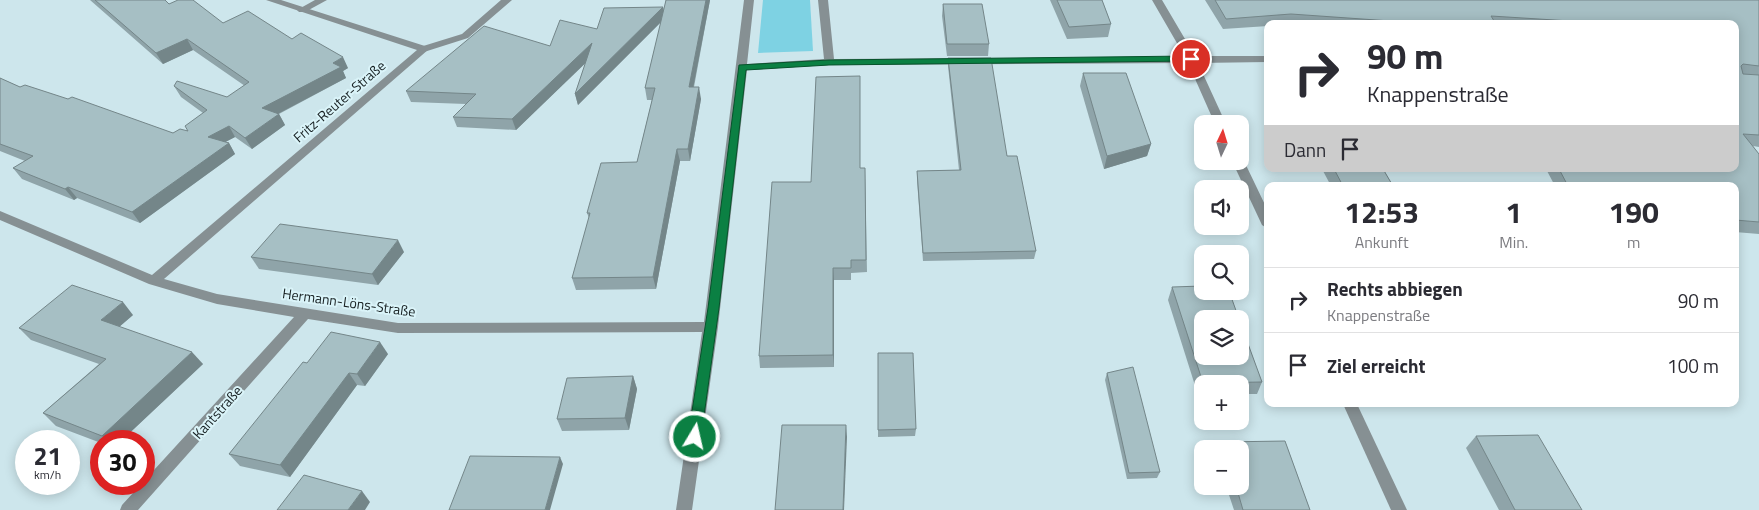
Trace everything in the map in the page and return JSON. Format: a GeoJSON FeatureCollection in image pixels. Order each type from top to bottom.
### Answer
{"type":"FeatureCollection","features":[{"type":"Feature","properties":{"kind":"street"},"geometry":{"type":"LineString","coordinates":[[271,0],[424,48],[464,36],[507,0]]}},
{"type":"Feature","properties":{"kind":"street"},"geometry":{"type":"LineString","coordinates":[[302,10],[322,0]]}},
{"type":"Feature","properties":{"kind":"street"},"geometry":{"type":"LineString","coordinates":[[684,510],[711,326],[749,0]]}},
{"type":"Feature","properties":{"kind":"street"},"geometry":{"type":"LineString","coordinates":[[823,0],[829,62]]}},
{"type":"Feature","properties":{"kind":"street"},"geometry":{"type":"LineString","coordinates":[[1156,0],[1191,59],[1217,115]]}},
{"type":"Feature","properties":{"kind":"street","name":"Fritz-Reuter-Straße"},"geometry":{"type":"LineString","coordinates":[[154,281],[424,48]]}},
{"type":"Feature","properties":{"kind":"street"},"geometry":{"type":"LineString","coordinates":[[742,67],[829,62],[1264,59]]}},
{"type":"Feature","properties":{"kind":"street"},"geometry":{"type":"LineString","coordinates":[[1242,170],[1264,216]]}},
{"type":"Feature","properties":{"kind":"street","name":"Hermann-Löns-Straße"},"geometry":{"type":"LineString","coordinates":[[0,215],[154,281],[217,299],[305,314],[398,328],[711,326]]}},
{"type":"Feature","properties":{"kind":"street","name":"Kantstraße"},"geometry":{"type":"LineString","coordinates":[[128,510],[305,314]]}},
{"type":"Feature","properties":{"kind":"street"},"geometry":{"type":"LineString","coordinates":[[1351,407],[1398,510]]}},
{"type":"Feature","properties":{"kind":"shaded area"},"geometry":{"type":"Polygon","coordinates":[[[763,0],[810,0],[813,51],[758,53],[763,0]]]}},
{"type":"Feature","properties":{"kind":"building"},"geometry":{"type":"Polygon","coordinates":[[[95,0],[165,0],[169,4],[178,0],[193,0],[223,23],[248,11],[292,39],[301,33],[343,57],[333,63],[341,67],[262,108],[279,114],[245,138],[229,126],[208,137],[229,143],[132,212],[68,187],[65,189],[13,168],[33,156],[0,144],[0,78],[20,87],[25,85],[68,99],[72,97],[173,133],[180,129],[188,131],[185,126],[207,110],[174,86],[177,81],[227,97],[249,82],[187,39],[156,53],[95,0]]]}},
{"type":"Feature","properties":{"kind":"building"},"geometry":{"type":"Polygon","coordinates":[[[666,0],[706,0],[689,87],[699,87],[688,149],[677,149],[653,277],[572,278],[590,213],[587,213],[601,163],[637,162],[655,88],[645,88],[666,0]]]}},
{"type":"Feature","properties":{"kind":"building"},"geometry":{"type":"Polygon","coordinates":[[[1057,0],[1102,0],[1111,24],[1069,27],[1057,0]]]}},
{"type":"Feature","properties":{"kind":"building"},"geometry":{"type":"Polygon","coordinates":[[[1215,0],[1759,0],[1759,66],[1743,64],[1741,66],[1743,74],[1759,75],[1759,135],[1743,134],[1759,154],[1759,222],[1739,220],[1739,182],[1566,182],[1561,172],[1739,172],[1739,20],[1554,20],[1491,16],[1494,20],[1376,20],[1291,14],[1226,19],[1215,0]]]}},
{"type":"Feature","properties":{"kind":"building"},"geometry":{"type":"Polygon","coordinates":[[[943,4],[982,4],[989,44],[947,44],[943,4]]]}},
{"type":"Feature","properties":{"kind":"building"},"geometry":{"type":"Polygon","coordinates":[[[663,7],[575,94],[592,43],[512,119],[453,117],[476,94],[406,91],[484,26],[550,46],[560,20],[597,29],[604,8],[663,7]]]}},
{"type":"Feature","properties":{"kind":"building"},"geometry":{"type":"Polygon","coordinates":[[[948,58],[991,58],[1007,156],[1017,156],[1036,251],[923,253],[917,171],[961,170],[948,58]]]}},
{"type":"Feature","properties":{"kind":"building"},"geometry":{"type":"Polygon","coordinates":[[[1083,73],[1126,73],[1151,144],[1107,156],[1083,73]]]}},
{"type":"Feature","properties":{"kind":"building"},"geometry":{"type":"Polygon","coordinates":[[[860,76],[860,168],[865,168],[866,260],[851,260],[851,268],[833,268],[833,355],[759,356],[772,182],[811,182],[816,77],[860,76]]]}},
{"type":"Feature","properties":{"kind":"building"},"geometry":{"type":"Polygon","coordinates":[[[1336,172],[1385,172],[1391,182],[1341,182],[1336,172]]]}},
{"type":"Feature","properties":{"kind":"building"},"geometry":{"type":"Polygon","coordinates":[[[280,224],[398,240],[372,274],[251,257],[280,224]]]}},
{"type":"Feature","properties":{"kind":"building"},"geometry":{"type":"Polygon","coordinates":[[[72,285],[123,302],[101,320],[192,352],[108,430],[90,431],[43,413],[106,359],[19,328],[72,285]]]}},
{"type":"Feature","properties":{"kind":"building"},"geometry":{"type":"Polygon","coordinates":[[[1194,286],[1194,300],[1232,300],[1236,310],[1194,310],[1194,355],[1172,287],[1194,286]]]}},
{"type":"Feature","properties":{"kind":"building"},"geometry":{"type":"Polygon","coordinates":[[[331,332],[380,342],[357,374],[349,373],[280,465],[229,454],[303,362],[307,363],[331,332]]]}},
{"type":"Feature","properties":{"kind":"building"},"geometry":{"type":"Polygon","coordinates":[[[1249,347],[1262,382],[1249,382],[1249,375],[1200,375],[1197,365],[1249,365],[1249,347]]]}},
{"type":"Feature","properties":{"kind":"building"},"geometry":{"type":"Polygon","coordinates":[[[878,353],[913,353],[916,429],[878,430],[878,353]]]}},
{"type":"Feature","properties":{"kind":"building"},"geometry":{"type":"Polygon","coordinates":[[[1133,367],[1160,472],[1129,473],[1107,373],[1133,367]]]}},
{"type":"Feature","properties":{"kind":"building"},"geometry":{"type":"Polygon","coordinates":[[[633,376],[625,418],[557,419],[567,378],[633,376]]]}},
{"type":"Feature","properties":{"kind":"building"},"geometry":{"type":"Polygon","coordinates":[[[782,425],[846,425],[843,510],[775,510],[782,425]]]}},
{"type":"Feature","properties":{"kind":"building"},"geometry":{"type":"Polygon","coordinates":[[[1538,435],[1582,510],[1515,510],[1476,436],[1538,435]]]}},
{"type":"Feature","properties":{"kind":"building"},"geometry":{"type":"Polygon","coordinates":[[[1285,441],[1310,510],[1243,510],[1239,495],[1249,495],[1249,442],[1285,441]]]}},
{"type":"Feature","properties":{"kind":"building"},"geometry":{"type":"Polygon","coordinates":[[[470,456],[560,457],[545,510],[449,510],[470,456]]]}},
{"type":"Feature","properties":{"kind":"building"},"geometry":{"type":"Polygon","coordinates":[[[304,475],[362,491],[348,510],[277,510],[304,475]]]}},
{"type":"Feature","properties":{"kind":"route"},"geometry":{"type":"LineString","coordinates":[[695,437],[714,308],[742,67],[829,62],[1191,59]]}}]}
